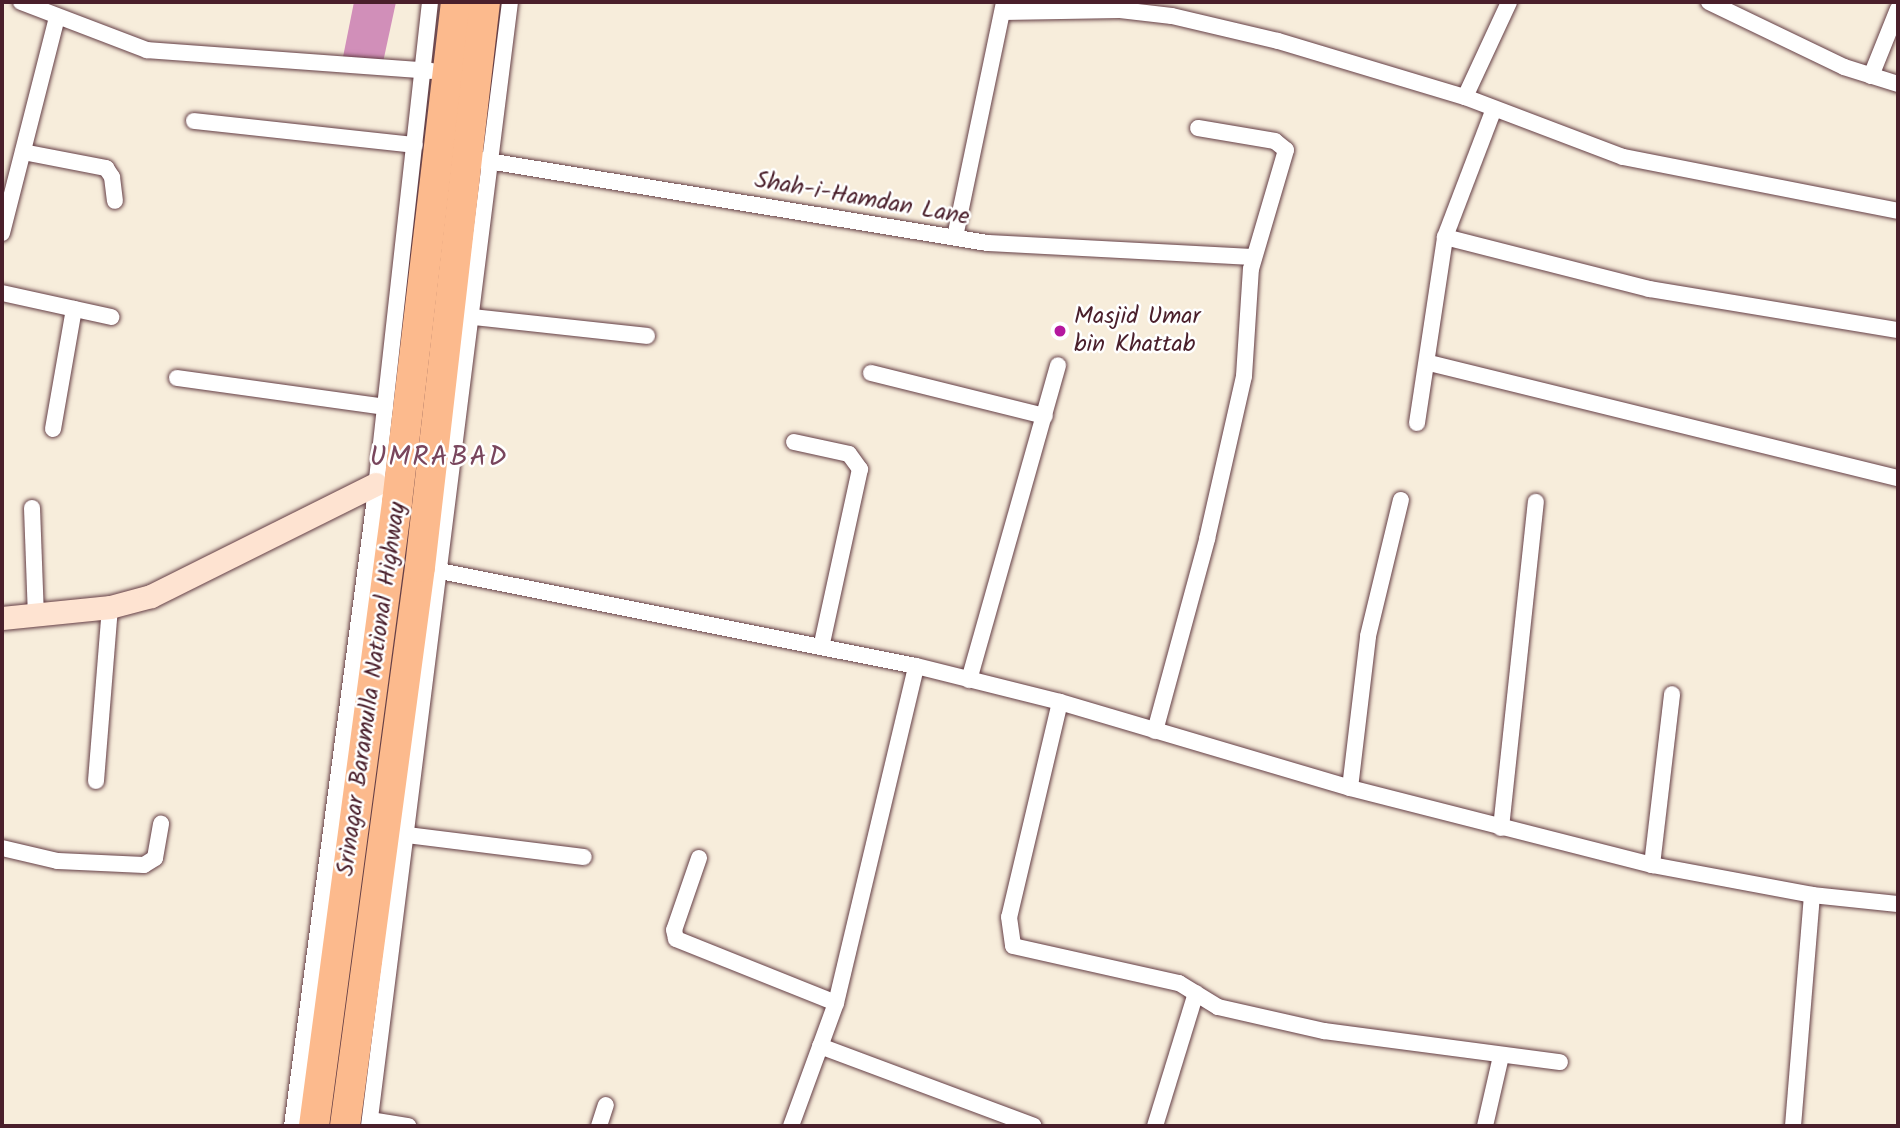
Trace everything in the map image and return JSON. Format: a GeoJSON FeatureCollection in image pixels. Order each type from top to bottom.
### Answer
{"type":"FeatureCollection","features":[{"type":"Feature","properties":{"kind":"highway","name":"Srinagar Baramulla National Highway"},"geometry":{"type":"LineString","coordinates":[[314,1126],[346,798],[435,71],[456,2]]}},
{"type":"Feature","properties":{"kind":"highway"},"geometry":{"type":"LineString","coordinates":[[361,1124],[479,160],[485,2]]}},
{"type":"Feature","properties":{"kind":"street"},"geometry":{"type":"LineString","coordinates":[[21,2],[57,18],[156,51],[435,71]]}},
{"type":"Feature","properties":{"kind":"street"},"geometry":{"type":"LineString","coordinates":[[292,1126],[346,798],[376,484],[415,145],[435,71],[430,2]]}},
{"type":"Feature","properties":{"kind":"street"},"geometry":{"type":"LineString","coordinates":[[409,1126],[361,1124],[407,835],[431,569],[473,317],[479,160],[510,2]]}},
{"type":"Feature","properties":{"kind":"street"},"geometry":{"type":"LineString","coordinates":[[1465,97],[1510,2]]}},
{"type":"Feature","properties":{"kind":"street"},"geometry":{"type":"LineString","coordinates":[[1712,2],[1787,42],[1898,84]]}},
{"type":"Feature","properties":{"kind":"street"},"geometry":{"type":"LineString","coordinates":[[955,237],[1003,7],[1120,10],[1172,16],[1278,41],[1465,97],[1493,111],[1623,157],[1898,211]]}},
{"type":"Feature","properties":{"kind":"street"},"geometry":{"type":"LineString","coordinates":[[1871,76],[1898,9]]}},
{"type":"Feature","properties":{"kind":"street"},"geometry":{"type":"LineString","coordinates":[[2,233],[8,186],[23,152],[57,18]]}},
{"type":"Feature","properties":{"kind":"street"},"geometry":{"type":"LineString","coordinates":[[1417,423],[1429,363],[1445,237],[1493,111]]}},
{"type":"Feature","properties":{"kind":"street"},"geometry":{"type":"LineString","coordinates":[[194,121],[415,145]]}},
{"type":"Feature","properties":{"kind":"street"},"geometry":{"type":"LineString","coordinates":[[1155,731],[1207,538],[1247,361],[1254,257],[1285,159],[1284,146],[1198,128]]}},
{"type":"Feature","properties":{"kind":"street"},"geometry":{"type":"LineString","coordinates":[[23,152],[106,169],[112,177],[115,201]]}},
{"type":"Feature","properties":{"kind":"street","name":"Shah-i-Hamdan Lane"},"geometry":{"type":"LineString","coordinates":[[479,160],[1020,247],[1254,257]]}},
{"type":"Feature","properties":{"kind":"street"},"geometry":{"type":"LineString","coordinates":[[1445,237],[1649,289],[1898,330]]}},
{"type":"Feature","properties":{"kind":"street"},"geometry":{"type":"LineString","coordinates":[[2,293],[111,317]]}},
{"type":"Feature","properties":{"kind":"street"},"geometry":{"type":"LineString","coordinates":[[53,429],[74,309]]}},
{"type":"Feature","properties":{"kind":"street"},"geometry":{"type":"LineString","coordinates":[[473,317],[647,336]]}},
{"type":"Feature","properties":{"kind":"street"},"geometry":{"type":"LineString","coordinates":[[1429,363],[1898,478]]}},
{"type":"Feature","properties":{"kind":"street"},"geometry":{"type":"LineString","coordinates":[[969,680],[1058,365]]}},
{"type":"Feature","properties":{"kind":"street"},"geometry":{"type":"LineString","coordinates":[[871,373],[1045,416]]}},
{"type":"Feature","properties":{"kind":"street"},"geometry":{"type":"LineString","coordinates":[[177,378],[385,408]]}},
{"type":"Feature","properties":{"kind":"street"},"geometry":{"type":"LineString","coordinates":[[794,442],[849,454],[860,469],[822,644]]}},
{"type":"Feature","properties":{"kind":"street"},"geometry":{"type":"LineString","coordinates":[[2,618],[110,607],[151,596],[376,484]]}},
{"type":"Feature","properties":{"kind":"street"},"geometry":{"type":"LineString","coordinates":[[1350,788],[1368,636],[1401,500]]}},
{"type":"Feature","properties":{"kind":"street"},"geometry":{"type":"LineString","coordinates":[[1501,828],[1536,502]]}},
{"type":"Feature","properties":{"kind":"street"},"geometry":{"type":"LineString","coordinates":[[32,508],[36,615]]}},
{"type":"Feature","properties":{"kind":"street"},"geometry":{"type":"LineString","coordinates":[[431,569],[822,644],[916,666],[1060,702],[1350,788],[1652,865],[1812,895],[1898,904]]}},
{"type":"Feature","properties":{"kind":"street"},"geometry":{"type":"LineString","coordinates":[[96,781],[110,607]]}},
{"type":"Feature","properties":{"kind":"street"},"geometry":{"type":"LineString","coordinates":[[791,1126],[836,1003],[916,666]]}},
{"type":"Feature","properties":{"kind":"street"},"geometry":{"type":"LineString","coordinates":[[1652,865],[1672,694]]}},
{"type":"Feature","properties":{"kind":"street"},"geometry":{"type":"LineString","coordinates":[[1060,702],[1009,917],[1009,938],[1021,949],[1180,983],[1218,1007],[1324,1031],[1560,1062]]}},
{"type":"Feature","properties":{"kind":"street"},"geometry":{"type":"LineString","coordinates":[[2,848],[58,862],[144,865],[155,858],[161,824]]}},
{"type":"Feature","properties":{"kind":"street"},"geometry":{"type":"LineString","coordinates":[[407,835],[584,857]]}},
{"type":"Feature","properties":{"kind":"street"},"geometry":{"type":"LineString","coordinates":[[699,858],[674,930],[678,941],[836,1003]]}},
{"type":"Feature","properties":{"kind":"street"},"geometry":{"type":"LineString","coordinates":[[1793,1126],[1812,895]]}},
{"type":"Feature","properties":{"kind":"street"},"geometry":{"type":"LineString","coordinates":[[1155,1126],[1196,993]]}},
{"type":"Feature","properties":{"kind":"street"},"geometry":{"type":"LineString","coordinates":[[820,1046],[1034,1126]]}},
{"type":"Feature","properties":{"kind":"street"},"geometry":{"type":"LineString","coordinates":[[1485,1126],[1501,1056]]}},
{"type":"Feature","properties":{"kind":"street"},"geometry":{"type":"LineString","coordinates":[[599,1126],[606,1105]]}},
{"type":"Feature","properties":{"kind":"building"},"geometry":{"type":"Polygon","coordinates":[[[354,2],[396,2],[382,67],[342,62],[354,2]]]}},
{"type":"Feature","properties":{"kind":"place","name":"Masjid Umar bin Khattab"},"geometry":{"type":"Point","coordinates":[1060,331]}},
{"type":"Feature","properties":{"kind":"district","name":"UMRABAD"},"geometry":{"type":"Point","coordinates":[439,458]}}]}
